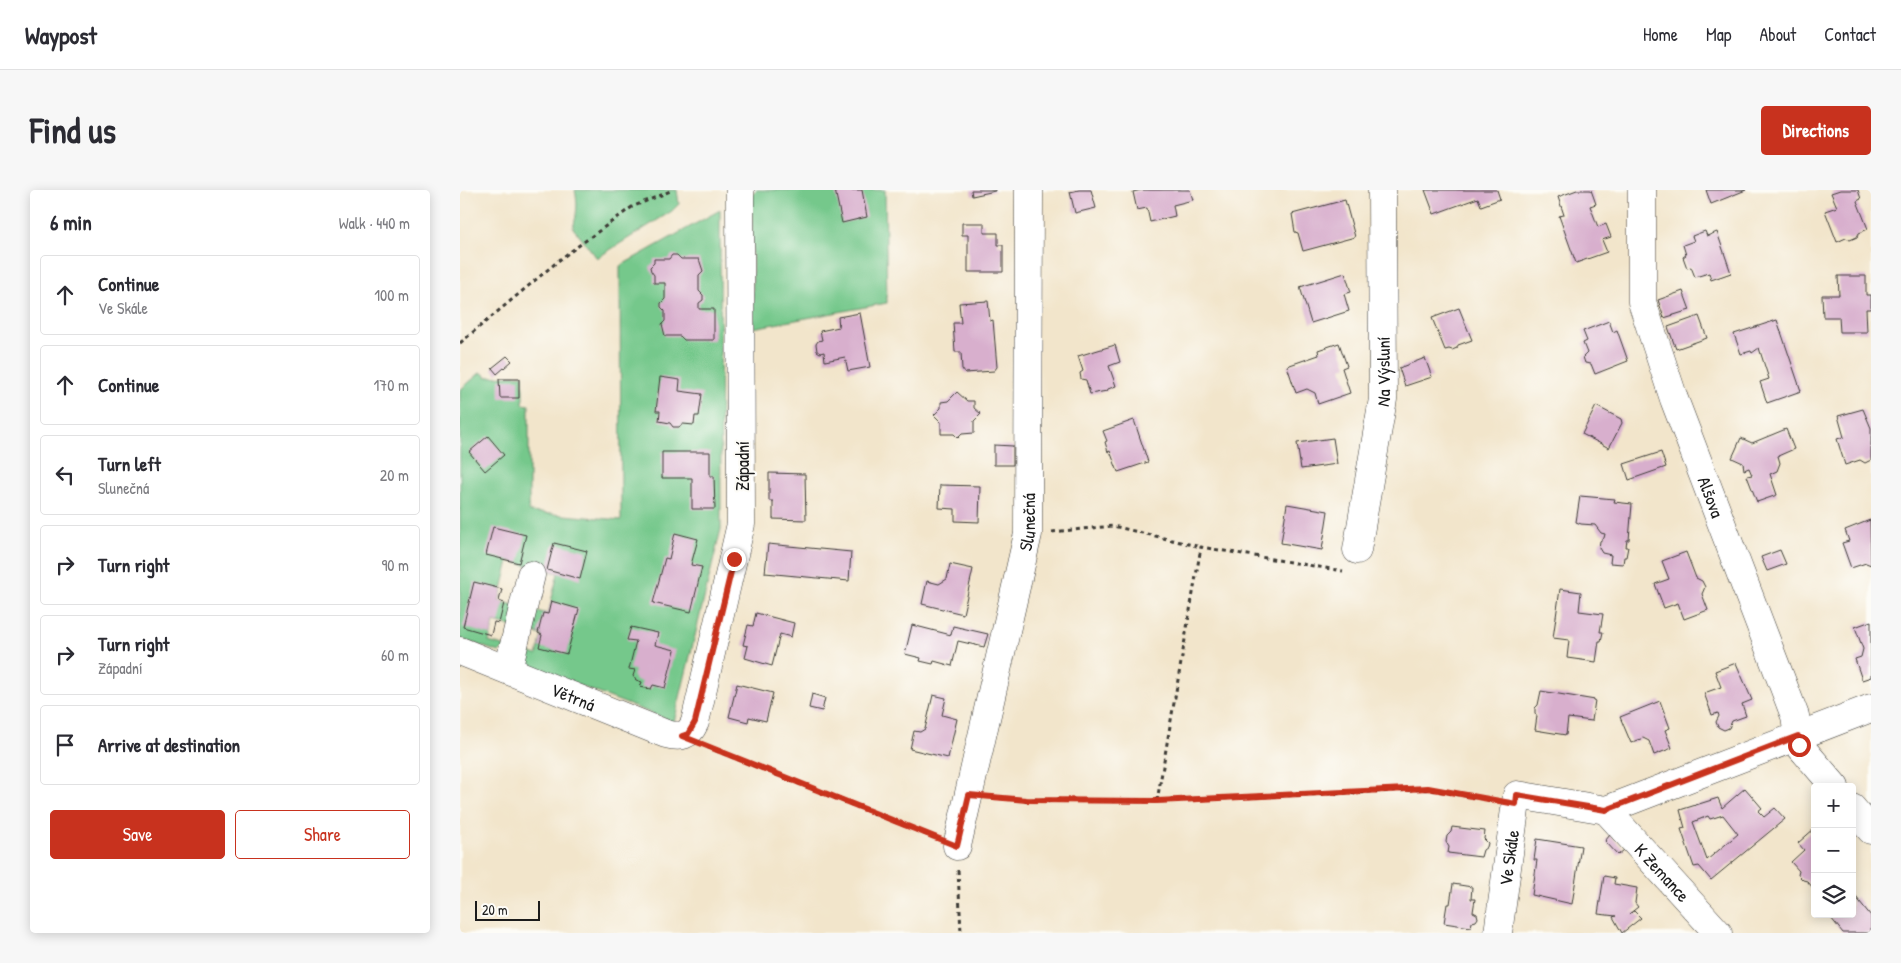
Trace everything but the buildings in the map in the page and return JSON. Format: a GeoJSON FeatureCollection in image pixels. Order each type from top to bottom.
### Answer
{"type":"FeatureCollection","features":[{"type":"Feature","properties":{"kind":"street","name":"Západní"},"geometry":{"type":"LineString","coordinates":[[685,735],[695,722],[741,524],[740,190]]}},
{"type":"Feature","properties":{"kind":"street","name":"Slunečná"},"geometry":{"type":"LineString","coordinates":[[957,846],[1028,534],[1029,190]]}},
{"type":"Feature","properties":{"kind":"street","name":"Na Výsluní"},"geometry":{"type":"LineString","coordinates":[[1357,550],[1384,400],[1382,190]]}},
{"type":"Feature","properties":{"kind":"street","name":"Alšova"},"geometry":{"type":"LineString","coordinates":[[1642,190],[1642,302],[1674,399],[1795,716],[1799,745],[1831,783]]}},
{"type":"Feature","properties":{"kind":"street"},"geometry":{"type":"LineString","coordinates":[[508,670],[531,575]]}},
{"type":"Feature","properties":{"kind":"street","name":"Větrná"},"geometry":{"type":"LineString","coordinates":[[460,652],[666,734],[685,735]]}},
{"type":"Feature","properties":{"kind":"street"},"geometry":{"type":"LineString","coordinates":[[1606,810],[1871,708]]}},
{"type":"Feature","properties":{"kind":"street","name":"Ve Skále"},"geometry":{"type":"LineString","coordinates":[[1498,933],[1517,795],[1606,810]]}},
{"type":"Feature","properties":{"kind":"street","name":"K Zemance"},"geometry":{"type":"LineString","coordinates":[[1606,810],[1718,933]]}},
{"type":"Feature","properties":{"kind":"street"},"geometry":{"type":"LineString","coordinates":[[1856,813],[1871,830]]}},
{"type":"Feature","properties":{"kind":"path"},"geometry":{"type":"LineString","coordinates":[[460,343],[563,257],[632,207],[673,190]]}},
{"type":"Feature","properties":{"kind":"path"},"geometry":{"type":"LineString","coordinates":[[1028,534],[1113,526],[1201,547],[1349,572],[1357,550]]}},
{"type":"Feature","properties":{"kind":"path"},"geometry":{"type":"LineString","coordinates":[[1157,801],[1201,547]]}},
{"type":"Feature","properties":{"kind":"path"},"geometry":{"type":"LineString","coordinates":[[685,735],[957,846],[961,933]]}},
{"type":"Feature","properties":{"kind":"path"},"geometry":{"type":"LineString","coordinates":[[969,795],[1026,800],[1157,801],[1428,788],[1516,804]]}},
{"type":"Feature","properties":{"kind":"green space"},"geometry":{"type":"Polygon","coordinates":[[[575,190],[677,190],[679,204],[672,211],[597,258],[573,228],[577,209],[575,190]]]}},
{"type":"Feature","properties":{"kind":"green space"},"geometry":{"type":"Polygon","coordinates":[[[756,190],[885,190],[887,303],[753,328],[752,194],[756,190]]]}},
{"type":"Feature","properties":{"kind":"green space"},"geometry":{"type":"Polygon","coordinates":[[[720,210],[721,529],[674,722],[525,665],[519,649],[537,655],[542,635],[524,630],[529,609],[548,614],[558,573],[509,561],[499,601],[518,606],[513,627],[494,622],[489,642],[507,647],[499,652],[460,639],[460,390],[481,372],[487,377],[523,375],[523,404],[529,405],[529,512],[621,520],[620,266],[720,210]]]}},
{"type":"Feature","properties":{"kind":"route"},"geometry":{"type":"LineString","coordinates":[[734,559],[695,722],[688,734],[682,736],[957,846],[969,795],[1026,800],[1157,801],[1428,788],[1516,804],[1517,795],[1606,810],[1798,736],[1799,745]]}}]}
